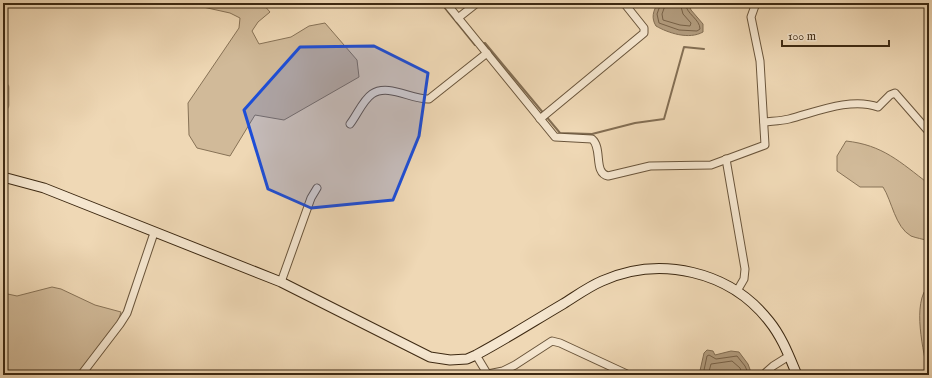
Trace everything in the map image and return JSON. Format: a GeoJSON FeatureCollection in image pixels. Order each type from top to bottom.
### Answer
{"type":"FeatureCollection","features":[{"type":"Feature","properties":{"kind":"street"},"geometry":{"type":"LineString","coordinates":[[446,3],[555,137],[592,139],[595,142],[597,146],[600,171],[604,175],[608,176],[650,166],[711,165],[763,147],[766,143],[760,61],[751,17],[756,3]]}},
{"type":"Feature","properties":{"kind":"street"},"geometry":{"type":"LineString","coordinates":[[458,18],[477,3]]}},
{"type":"Feature","properties":{"kind":"street"},"geometry":{"type":"LineString","coordinates":[[540,119],[644,33],[644,28],[624,3]]}},
{"type":"Feature","properties":{"kind":"street"},"geometry":{"type":"LineString","coordinates":[[350,124],[372,94],[385,90],[417,99],[429,100],[487,53]]}},
{"type":"Feature","properties":{"kind":"street"},"geometry":{"type":"LineString","coordinates":[[764,122],[788,119],[840,105],[857,104],[878,107],[890,95],[895,93],[929,132]]}},
{"type":"Feature","properties":{"kind":"street"},"geometry":{"type":"LineString","coordinates":[[726,159],[745,269],[744,279],[736,291]]}},
{"type":"Feature","properties":{"kind":"street"},"geometry":{"type":"LineString","coordinates":[[3,177],[44,188],[154,233],[281,282],[430,357],[450,360],[468,359],[591,287],[631,272],[668,269],[697,273],[721,282],[751,302],[770,322],[789,356],[797,375]]}},
{"type":"Feature","properties":{"kind":"street"},"geometry":{"type":"LineString","coordinates":[[281,282],[308,206],[317,188]]}},
{"type":"Feature","properties":{"kind":"street"},"geometry":{"type":"LineString","coordinates":[[81,375],[127,313],[154,233]]}},
{"type":"Feature","properties":{"kind":"street"},"geometry":{"type":"LineString","coordinates":[[476,355],[488,374],[503,371],[552,341],[560,343],[629,375]]}},
{"type":"Feature","properties":{"kind":"street"},"geometry":{"type":"LineString","coordinates":[[763,375],[773,366],[789,356]]}},
{"type":"Feature","properties":{"kind":"highlighted area"},"geometry":{"type":"Polygon","coordinates":[[[374,46],[428,73],[419,136],[393,200],[311,208],[268,189],[244,110],[300,47],[374,46]]]}},
{"type":"Feature","properties":{"kind":"shaded area"},"geometry":{"type":"Polygon","coordinates":[[[185,3],[262,3],[270,12],[258,22],[252,31],[259,44],[291,37],[309,26],[325,23],[357,60],[359,77],[284,120],[255,115],[230,156],[197,148],[189,135],[188,103],[239,28],[240,18],[230,13],[185,3]]]}},
{"type":"Feature","properties":{"kind":"shaded area"},"geometry":{"type":"Polygon","coordinates":[[[846,141],[870,146],[881,151],[900,162],[929,184],[929,241],[911,236],[901,227],[883,187],[860,187],[837,171],[837,156],[846,141]]]}},
{"type":"Feature","properties":{"kind":"shaded area"},"geometry":{"type":"Polygon","coordinates":[[[929,285],[928,375],[920,328],[920,315],[924,293],[929,285]]]}},
{"type":"Feature","properties":{"kind":"shaded area"},"geometry":{"type":"Polygon","coordinates":[[[52,287],[61,289],[95,305],[121,312],[118,322],[78,375],[8,375],[3,373],[3,293],[17,296],[52,287]]]}},
{"type":"Feature","properties":{"kind":"water"},"geometry":{"type":"Polygon","coordinates":[[[658,3],[688,3],[691,10],[703,24],[703,32],[691,35],[679,35],[656,26],[653,14],[658,3]]]}},
{"type":"Feature","properties":{"kind":"water"},"geometry":{"type":"Polygon","coordinates":[[[707,350],[713,351],[715,355],[731,351],[739,352],[748,364],[752,375],[699,375],[704,353],[707,350]]]}},
{"type":"Feature","properties":{"kind":"waterway"},"geometry":{"type":"LineString","coordinates":[[441,3],[475,45],[478,45]]}},
{"type":"Feature","properties":{"kind":"waterway"},"geometry":{"type":"LineString","coordinates":[[482,44],[485,43],[560,133],[592,134],[635,123],[664,119],[684,47],[704,49]]}},
{"type":"Feature","properties":{"kind":"waterway"},"geometry":{"type":"LineString","coordinates":[[3,88],[3,105]]}}]}
